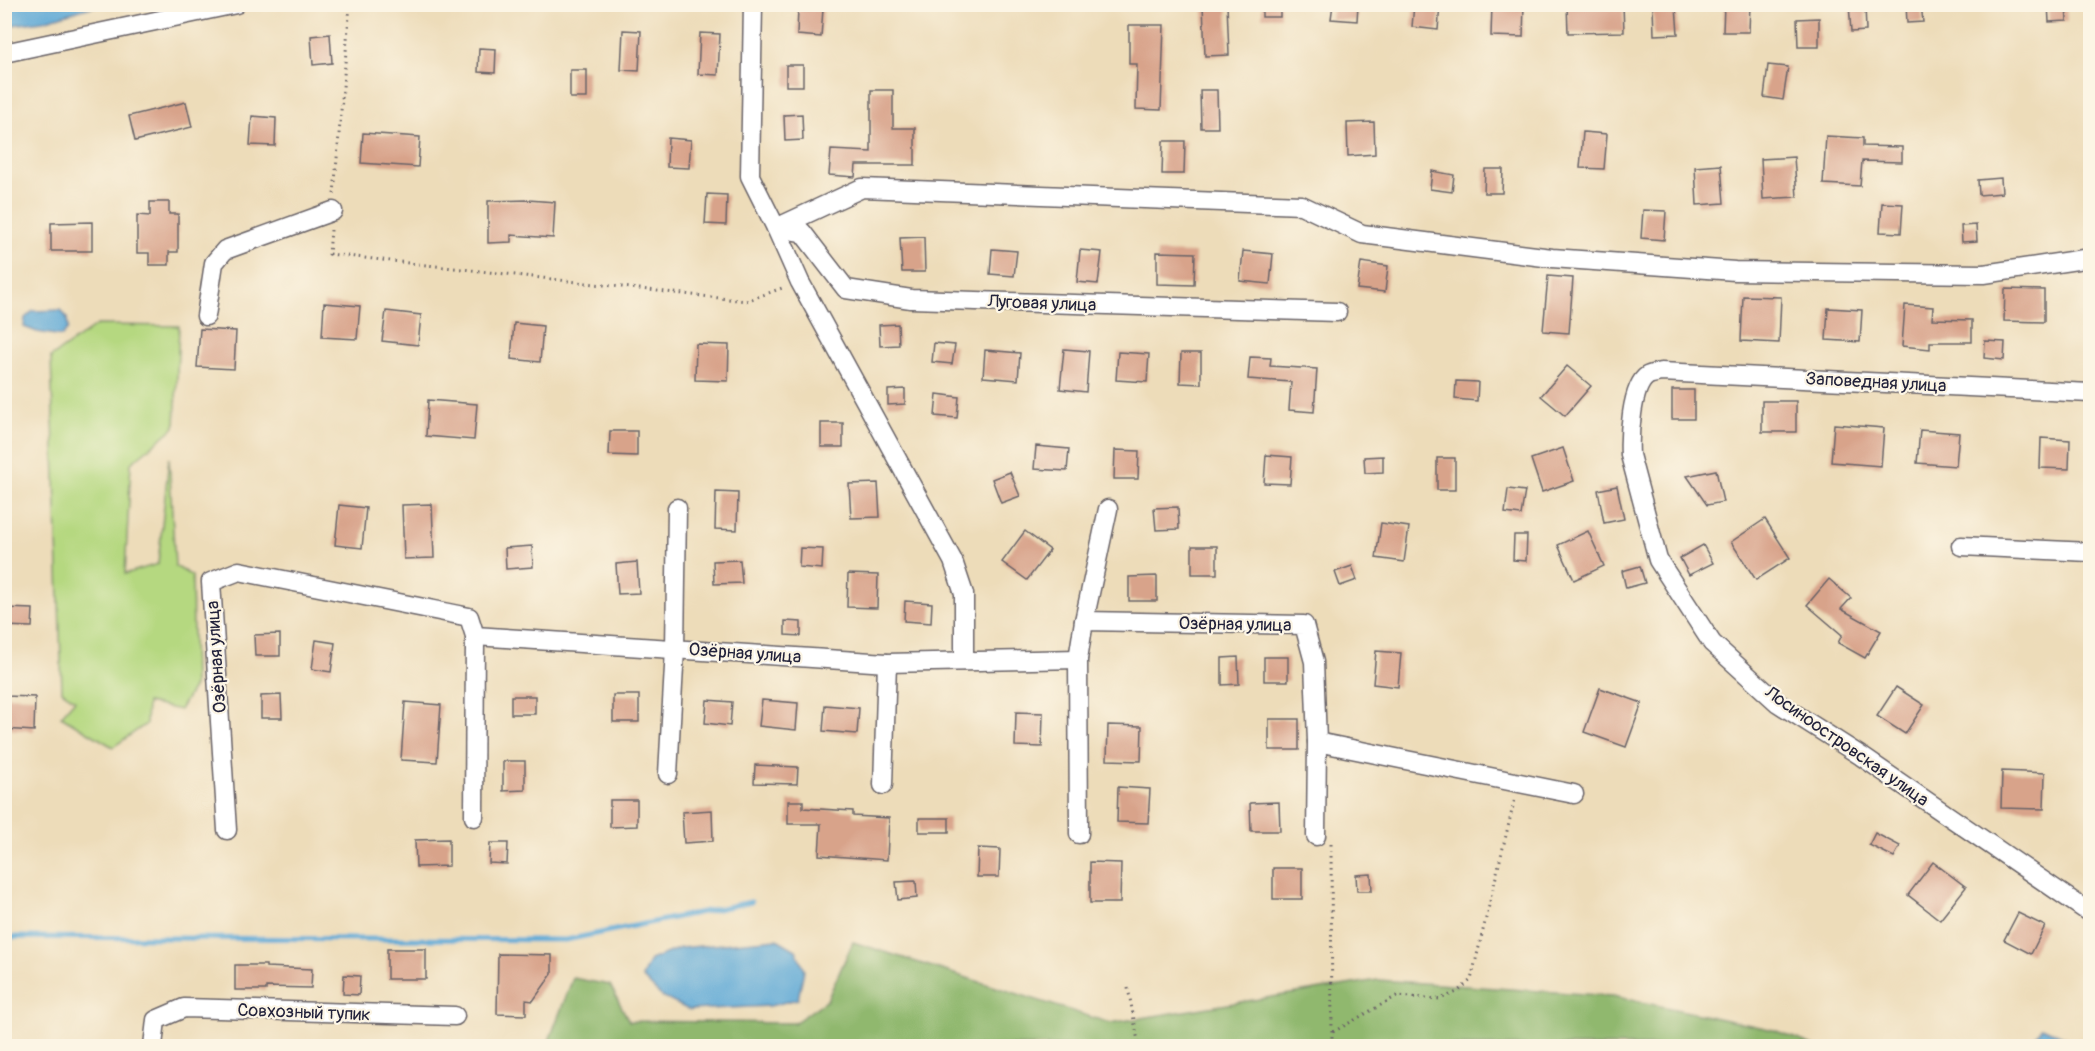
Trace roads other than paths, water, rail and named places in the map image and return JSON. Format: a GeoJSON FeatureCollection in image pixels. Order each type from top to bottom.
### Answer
{"type":"FeatureCollection","features":[{"type":"Feature","properties":{"kind":"street"},"geometry":{"type":"LineString","coordinates":[[4,53],[236,4]]}},
{"type":"Feature","properties":{"kind":"street"},"geometry":{"type":"LineString","coordinates":[[753,4],[750,176],[800,282],[953,561],[964,594],[964,661]]}},
{"type":"Feature","properties":{"kind":"street"},"geometry":{"type":"LineString","coordinates":[[776,228],[862,188],[1302,205],[1362,234],[1552,258],[1735,271],[1984,274],[2091,258]]}},
{"type":"Feature","properties":{"kind":"street"},"geometry":{"type":"LineString","coordinates":[[206,316],[214,263],[225,250],[333,211]]}},
{"type":"Feature","properties":{"kind":"street","name":"Луговая улица"},"geometry":{"type":"LineString","coordinates":[[776,228],[802,232],[846,289],[911,299],[1337,312]]}},
{"type":"Feature","properties":{"kind":"street","name":"Заповедная улица"},"geometry":{"type":"LineString","coordinates":[[1661,372],[2091,393]]}},
{"type":"Feature","properties":{"kind":"street","name":"Лосиноостровская улица"},"geometry":{"type":"LineString","coordinates":[[1661,372],[1646,377],[1636,392],[1629,440],[1630,455],[1658,560],[1712,644],[1778,703],[1861,756],[2091,913]]}},
{"type":"Feature","properties":{"kind":"street"},"geometry":{"type":"LineString","coordinates":[[668,774],[675,648],[676,508]]}},
{"type":"Feature","properties":{"kind":"street"},"geometry":{"type":"LineString","coordinates":[[1079,834],[1078,659],[1108,509]]}},
{"type":"Feature","properties":{"kind":"street"},"geometry":{"type":"LineString","coordinates":[[1961,546],[2091,552]]}},
{"type":"Feature","properties":{"kind":"street","name":"Озёрная улица"},"geometry":{"type":"LineString","coordinates":[[227,830],[211,582],[239,571],[469,617],[475,636],[887,663],[1078,659]]}},
{"type":"Feature","properties":{"kind":"street","name":"Озёрная улица"},"geometry":{"type":"LineString","coordinates":[[1084,621],[1304,625],[1314,662],[1323,834]]}},
{"type":"Feature","properties":{"kind":"street"},"geometry":{"type":"LineString","coordinates":[[474,817],[475,636]]}},
{"type":"Feature","properties":{"kind":"street"},"geometry":{"type":"LineString","coordinates":[[883,785],[887,663]]}},
{"type":"Feature","properties":{"kind":"street"},"geometry":{"type":"LineString","coordinates":[[1317,742],[1574,794]]}},
{"type":"Feature","properties":{"kind":"street","name":"Совхозный тупик"},"geometry":{"type":"LineString","coordinates":[[153,1047],[156,1020],[184,1008],[455,1016]]}},
{"type":"Feature","properties":{"kind":"water"},"geometry":{"type":"Polygon","coordinates":[[[4,5],[98,5],[43,21],[5,26],[4,5]]]}},
{"type":"Feature","properties":{"kind":"water"},"geometry":{"type":"Polygon","coordinates":[[[61,310],[67,318],[68,329],[62,336],[37,332],[24,327],[25,318],[33,311],[61,310]]]}},
{"type":"Feature","properties":{"kind":"water"},"geometry":{"type":"Polygon","coordinates":[[[777,939],[796,950],[804,970],[798,999],[770,1006],[689,1010],[662,997],[642,977],[650,960],[680,948],[777,939]]]}},
{"type":"Feature","properties":{"kind":"water"},"geometry":{"type":"Polygon","coordinates":[[[2042,1027],[2080,1044],[2080,1046],[2030,1046],[2042,1027]]]}},
{"type":"Feature","properties":{"kind":"waterway"},"geometry":{"type":"LineString","coordinates":[[4,937],[566,940],[751,902]]}}]}
